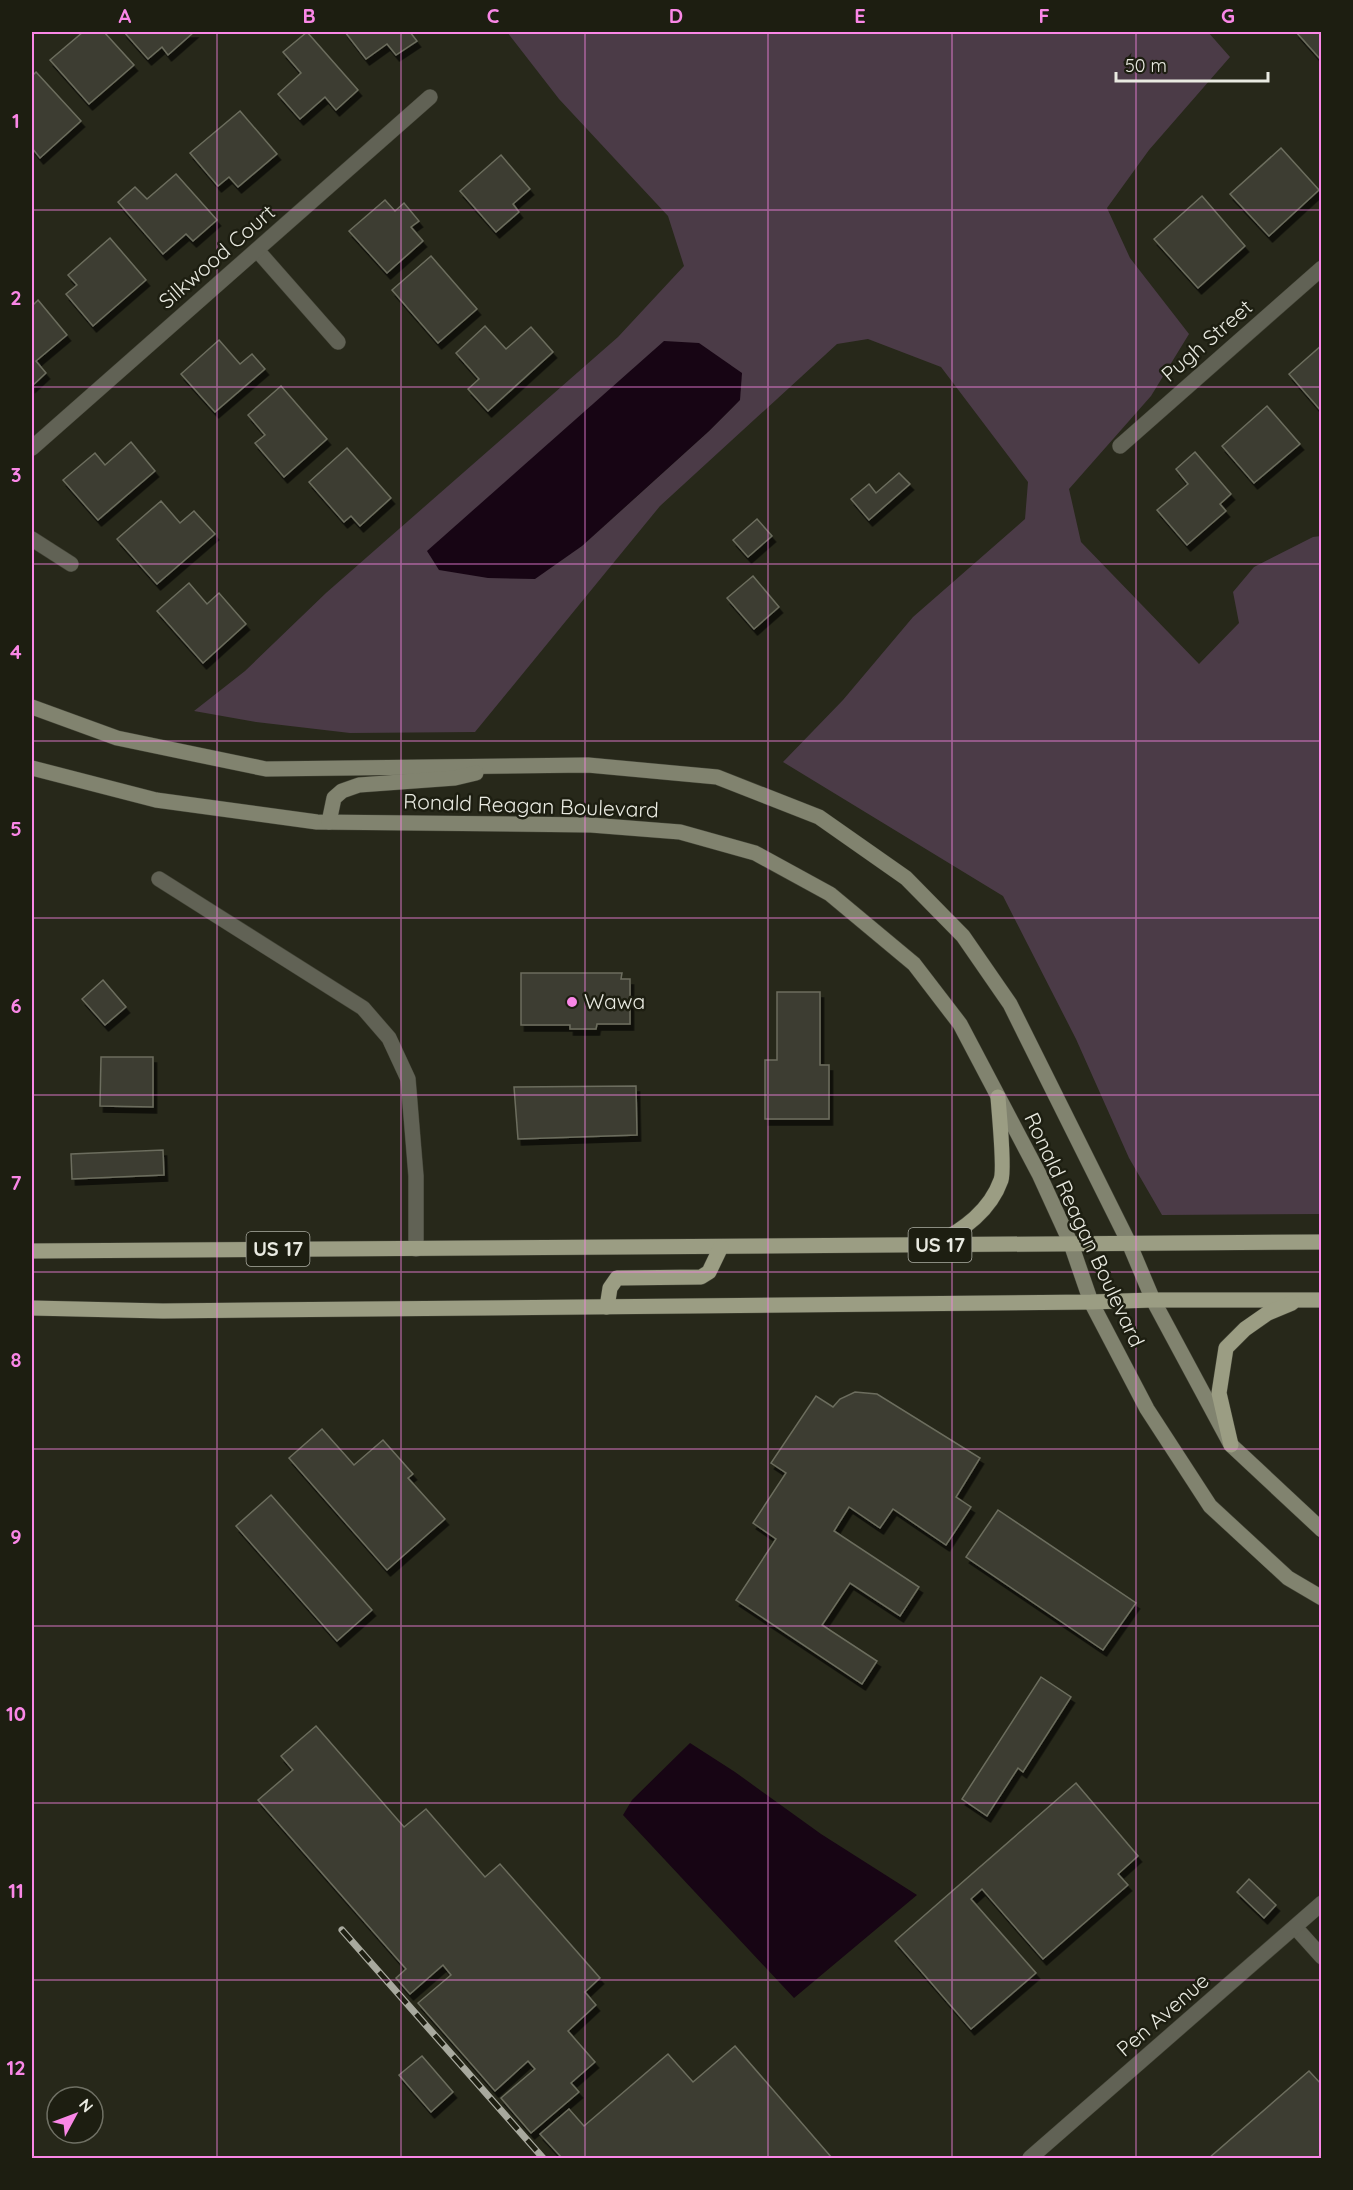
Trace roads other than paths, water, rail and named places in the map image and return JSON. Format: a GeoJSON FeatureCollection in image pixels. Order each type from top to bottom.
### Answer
{"type":"FeatureCollection","features":[{"type":"Feature","properties":{"kind":"main road","name":"Ronald Reagan Boulevard"},"geometry":{"type":"LineString","coordinates":[[32,707],[117,738],[266,769],[588,765],[717,777],[819,818],[906,879],[963,936],[1010,1004],[1129,1243],[1153,1300],[1231,1445],[1322,1530]]}},
{"type":"Feature","properties":{"kind":"main road"},"geometry":{"type":"LineString","coordinates":[[329,822],[334,798],[342,791],[359,785],[455,778],[503,766]]}},
{"type":"Feature","properties":{"kind":"main road","name":"Ronald Reagan Boulevard"},"geometry":{"type":"LineString","coordinates":[[32,768],[156,800],[329,822],[591,825],[680,832],[755,853],[830,894],[914,964],[960,1024],[1040,1174],[1071,1244],[1091,1302],[1147,1409],[1210,1506],[1288,1578],[1322,1598]]}},
{"type":"Feature","properties":{"kind":"main road"},"geometry":{"type":"LineString","coordinates":[[32,782],[51,773]]}},
{"type":"Feature","properties":{"kind":"main road"},"geometry":{"type":"LineString","coordinates":[[934,1245],[960,1231],[978,1216],[1002,1179],[998,1097]]}},
{"type":"Feature","properties":{"kind":"main road","name":"US 17"},"geometry":{"type":"LineString","coordinates":[[32,1251],[1322,1242]]}},
{"type":"Feature","properties":{"kind":"main road"},"geometry":{"type":"LineString","coordinates":[[607,1307],[610,1288],[617,1278],[701,1277],[709,1272],[721,1247]]}},
{"type":"Feature","properties":{"kind":"main road"},"geometry":{"type":"LineString","coordinates":[[1231,1445],[1219,1393],[1226,1348],[1245,1329],[1268,1313],[1298,1300]]}},
{"type":"Feature","properties":{"kind":"main road"},"geometry":{"type":"LineString","coordinates":[[32,1308],[175,1311],[1322,1300]]}},
{"type":"Feature","properties":{"kind":"street","name":"Silkwood Court"},"geometry":{"type":"LineString","coordinates":[[32,448],[430,97]]}},
{"type":"Feature","properties":{"kind":"street"},"geometry":{"type":"LineString","coordinates":[[257,250],[338,342]]}},
{"type":"Feature","properties":{"kind":"street","name":"Pugh Street"},"geometry":{"type":"LineString","coordinates":[[1120,446],[1322,268]]}},
{"type":"Feature","properties":{"kind":"street"},"geometry":{"type":"LineString","coordinates":[[32,539],[71,564]]}},
{"type":"Feature","properties":{"kind":"street"},"geometry":{"type":"LineString","coordinates":[[159,879],[363,1008],[389,1038],[408,1078],[416,1176],[416,1249]]}},
{"type":"Feature","properties":{"kind":"street","name":"Pen Avenue"},"geometry":{"type":"LineString","coordinates":[[1030,2158],[1322,1903]]}},
{"type":"Feature","properties":{"kind":"street"},"geometry":{"type":"LineString","coordinates":[[1295,1927],[1322,1957]]}},
{"type":"Feature","properties":{"kind":"railway"},"geometry":{"type":"LineString","coordinates":[[342,1930],[543,2158]]}},
{"type":"Feature","properties":{"kind":"place","name":"Wawa"},"geometry":{"type":"Point","coordinates":[572,1002]}}]}
